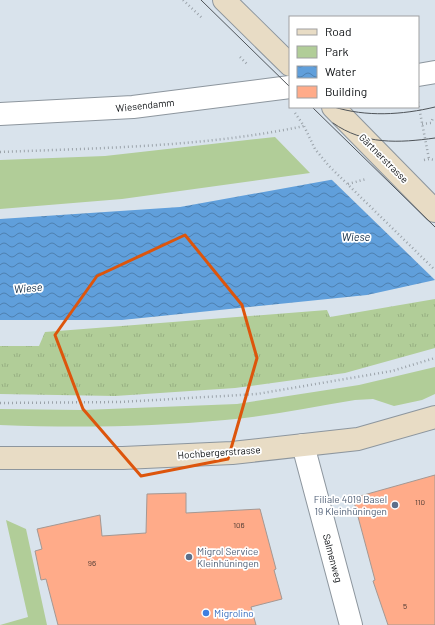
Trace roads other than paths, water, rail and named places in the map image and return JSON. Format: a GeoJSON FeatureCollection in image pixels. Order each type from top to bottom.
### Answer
{"type":"FeatureCollection","features":[{"type":"Feature","properties":{"kind":"main road"},"geometry":{"type":"LineString","coordinates":[[224,0],[289,64]]}},
{"type":"Feature","properties":{"kind":"main road","name":"Gärtnerstrasse"},"geometry":{"type":"LineString","coordinates":[[334,108],[435,211]]}},
{"type":"Feature","properties":{"kind":"main road","name":"Hochbergerstrasse"},"geometry":{"type":"LineString","coordinates":[[0,458],[123,458],[232,453],[358,439],[435,417]]}},
{"type":"Feature","properties":{"kind":"street"},"geometry":{"type":"LineString","coordinates":[[419,75],[435,72]]}},
{"type":"Feature","properties":{"kind":"street","name":"Wiesendamm"},"geometry":{"type":"LineString","coordinates":[[0,114],[133,107],[289,87]]}},
{"type":"Feature","properties":{"kind":"street","name":"Salmenweg"},"geometry":{"type":"LineString","coordinates":[[303,445],[351,625]]}},
{"type":"Feature","properties":{"kind":"water","name":"Wiese"},"geometry":{"type":"Polygon","coordinates":[[[435,161],[435,280],[367,295],[122,320],[0,320],[0,219],[180,207],[435,161]]]}},
{"type":"Feature","properties":{"kind":"tram line"},"geometry":{"type":"LineString","coordinates":[[201,0],[289,86]]}},
{"type":"Feature","properties":{"kind":"tram line"},"geometry":{"type":"LineString","coordinates":[[338,108],[371,114],[384,114],[410,112],[435,107]]}},
{"type":"Feature","properties":{"kind":"tram line"},"geometry":{"type":"LineString","coordinates":[[313,108],[435,227]]}},
{"type":"Feature","properties":{"kind":"tram line"},"geometry":{"type":"LineString","coordinates":[[333,123],[357,135],[382,141],[408,141],[435,138]]}},
{"type":"Feature","properties":{"kind":"place","name":"Filiale 4019 Basel 19 Kleinhüningen"},"geometry":{"type":"Point","coordinates":[395,505]}},
{"type":"Feature","properties":{"kind":"place","name":"Migrol Service Kleinhüningen"},"geometry":{"type":"Point","coordinates":[189,557]}},
{"type":"Feature","properties":{"kind":"place","name":"Migrolino"},"geometry":{"type":"Point","coordinates":[206,613]}}]}
